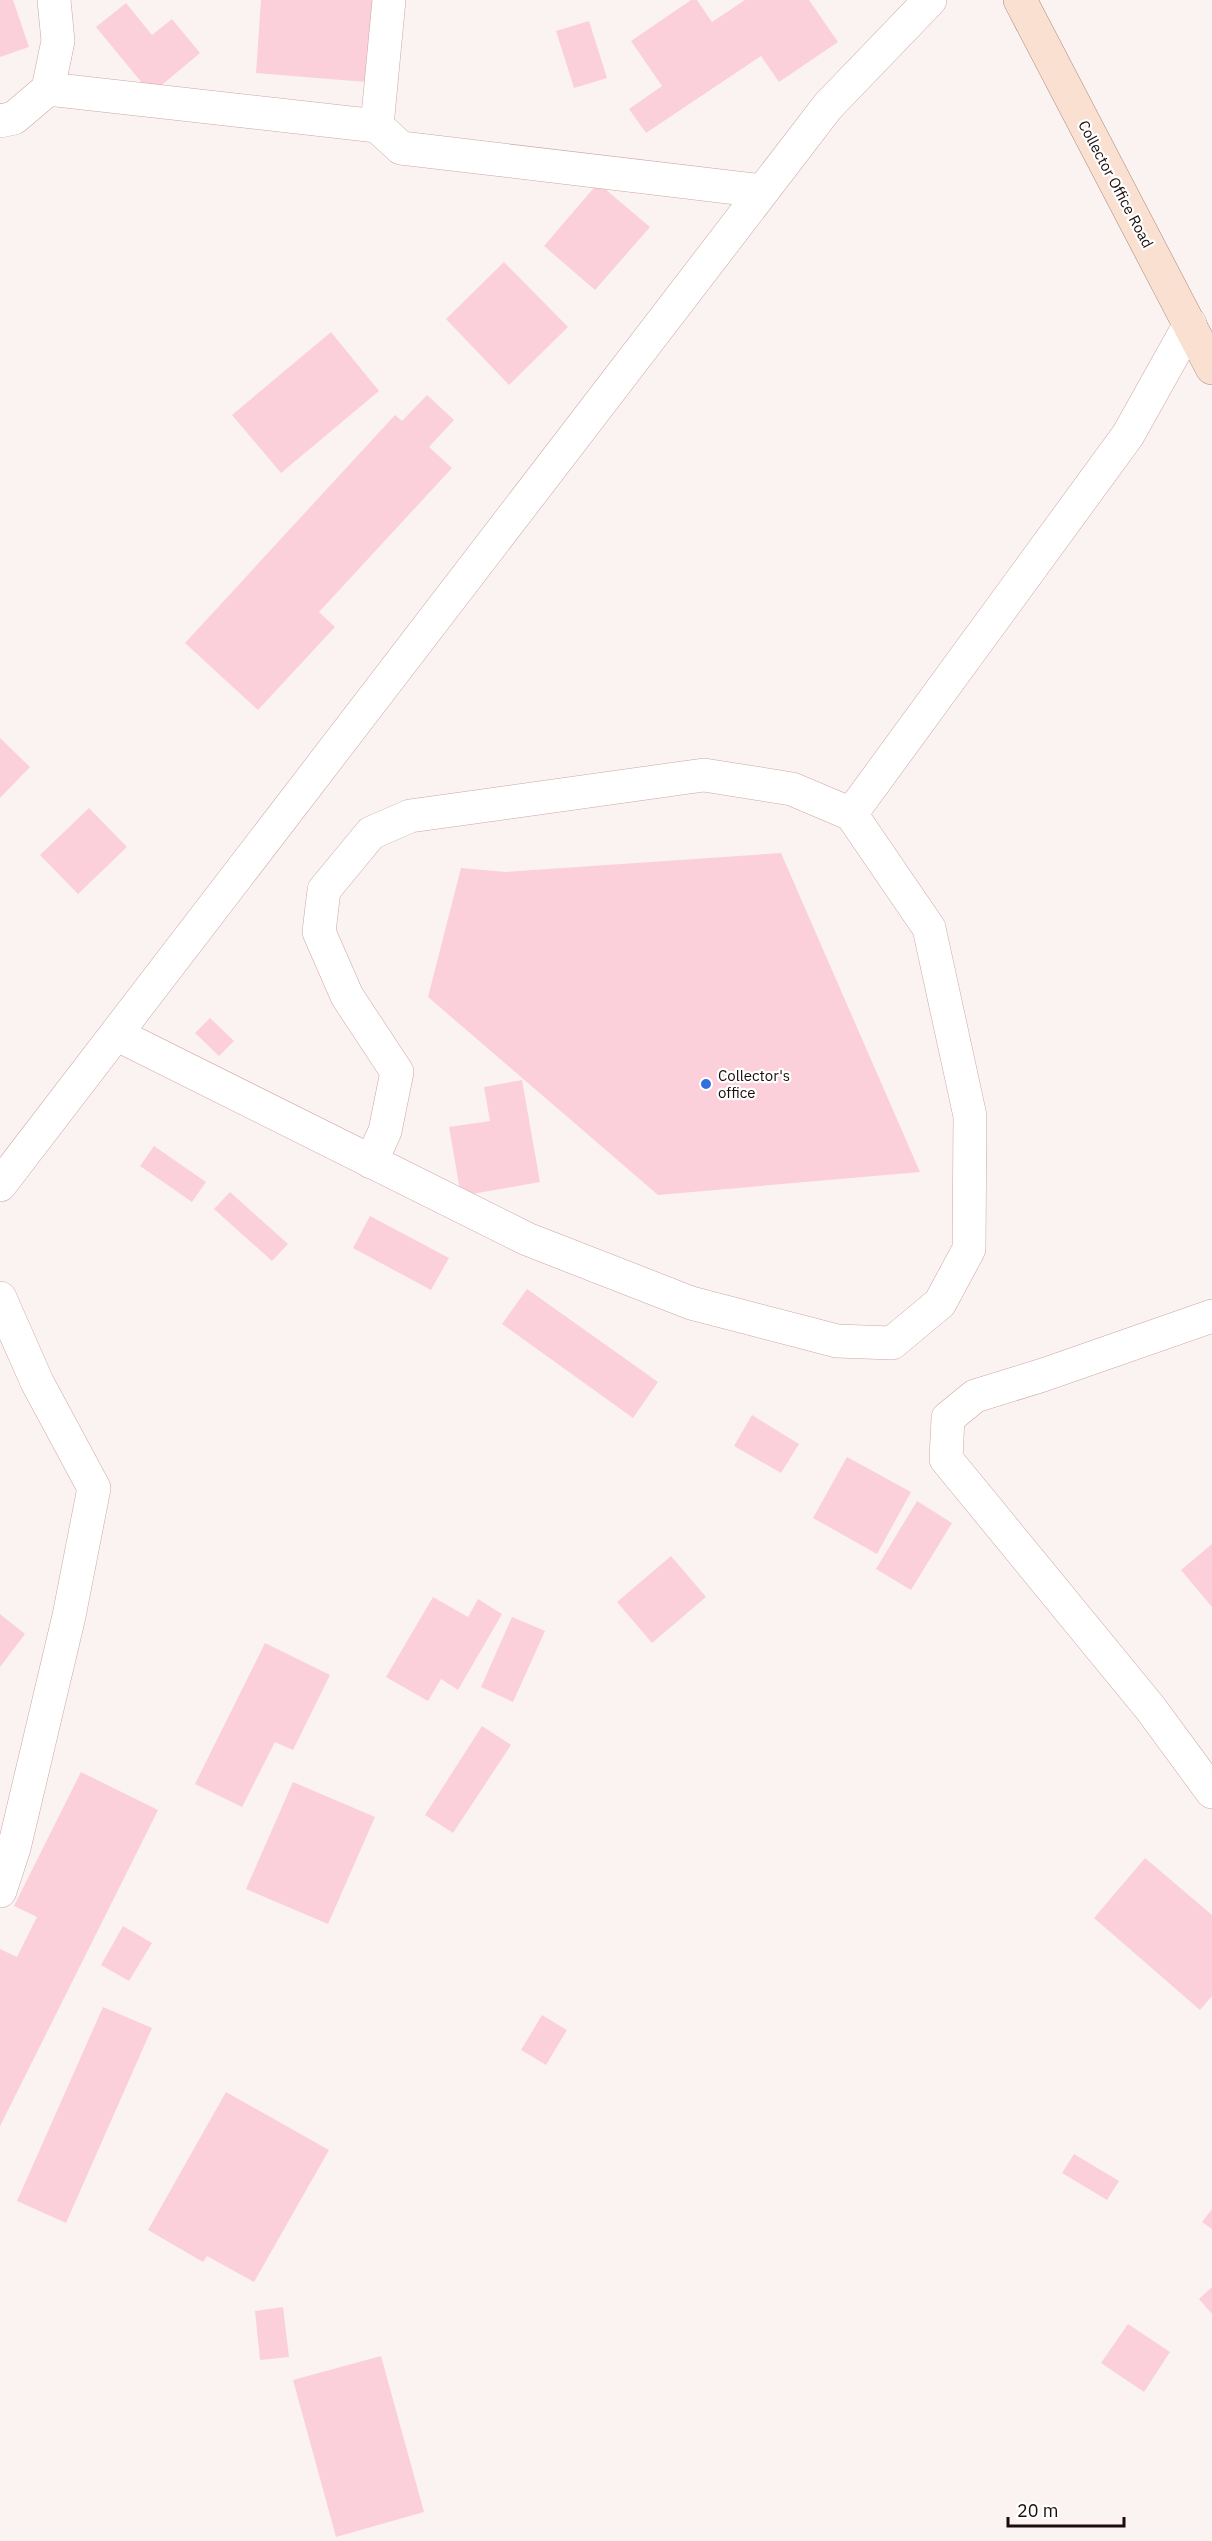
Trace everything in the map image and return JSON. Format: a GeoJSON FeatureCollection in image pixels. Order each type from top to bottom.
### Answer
{"type":"FeatureCollection","features":[{"type":"Feature","properties":{"kind":"main road","name":"Collector Office Road"},"geometry":{"type":"LineString","coordinates":[[1020,0],[1212,368]]}},
{"type":"Feature","properties":{"kind":"street"},"geometry":{"type":"LineString","coordinates":[[0,121],[14,118],[48,89],[58,41],[54,0]]}},
{"type":"Feature","properties":{"kind":"street"},"geometry":{"type":"LineString","coordinates":[[377,126],[389,0]]}},
{"type":"Feature","properties":{"kind":"street"},"geometry":{"type":"LineString","coordinates":[[0,1185],[828,106],[930,0]]}},
{"type":"Feature","properties":{"kind":"street"},"geometry":{"type":"LineString","coordinates":[[48,89],[377,126],[401,148],[762,191]]}},
{"type":"Feature","properties":{"kind":"street"},"geometry":{"type":"LineString","coordinates":[[850,814],[1128,435],[1190,324]]}},
{"type":"Feature","properties":{"kind":"street"},"geometry":{"type":"LineString","coordinates":[[116,1035],[371,1162],[527,1239],[691,1304],[837,1341],[892,1343],[940,1303],[969,1249],[970,1116],[929,928],[850,814],[792,789],[704,775],[410,816],[370,833],[324,890],[319,932],[347,996],[397,1072],[385,1131],[371,1162]]}},
{"type":"Feature","properties":{"kind":"street"},"geometry":{"type":"LineString","coordinates":[[0,1358],[5,1308]]}},
{"type":"Feature","properties":{"kind":"street"},"geometry":{"type":"LineString","coordinates":[[0,1891],[14,1848],[66,1628],[94,1488],[37,1382],[5,1308]]}},
{"type":"Feature","properties":{"kind":"street"},"geometry":{"type":"LineString","coordinates":[[1212,1316],[1043,1375],[975,1396],[948,1418],[946,1459],[1151,1709],[1212,1792]]}},
{"type":"Feature","properties":{"kind":"building"},"geometry":{"type":"Polygon","coordinates":[[[0,0],[13,0],[29,47],[0,57],[0,0]]]}},
{"type":"Feature","properties":{"kind":"building"},"geometry":{"type":"Polygon","coordinates":[[[261,0],[373,0],[366,82],[256,73],[261,0]]]}},
{"type":"Feature","properties":{"kind":"building"},"geometry":{"type":"Polygon","coordinates":[[[691,0],[697,0],[712,22],[745,0],[809,0],[838,42],[779,82],[761,56],[646,133],[629,109],[662,86],[631,41],[691,0]]]}},
{"type":"Feature","properties":{"kind":"building"},"geometry":{"type":"Polygon","coordinates":[[[126,3],[152,35],[172,19],[200,53],[151,94],[96,27],[126,3]]]}},
{"type":"Feature","properties":{"kind":"building"},"geometry":{"type":"Polygon","coordinates":[[[589,21],[607,78],[574,88],[556,31],[589,21]]]}},
{"type":"Feature","properties":{"kind":"building"},"geometry":{"type":"Polygon","coordinates":[[[598,183],[650,227],[595,290],[544,246],[598,183]]]}},
{"type":"Feature","properties":{"kind":"building"},"geometry":{"type":"Polygon","coordinates":[[[504,262],[568,327],[509,385],[446,319],[504,262]]]}},
{"type":"Feature","properties":{"kind":"building"},"geometry":{"type":"Polygon","coordinates":[[[331,332],[379,391],[281,473],[232,415],[331,332]]]}},
{"type":"Feature","properties":{"kind":"building"},"geometry":{"type":"Polygon","coordinates":[[[427,395],[454,420],[429,447],[452,468],[319,612],[335,627],[258,710],[185,643],[395,415],[402,421],[427,395]]]}},
{"type":"Feature","properties":{"kind":"building"},"geometry":{"type":"Polygon","coordinates":[[[0,738],[30,767],[0,798],[0,738]]]}},
{"type":"Feature","properties":{"kind":"building"},"geometry":{"type":"Polygon","coordinates":[[[89,808],[127,847],[78,894],[40,855],[89,808]]]}},
{"type":"Feature","properties":{"kind":"building","name":"Collector's office"},"geometry":{"type":"Polygon","coordinates":[[[781,853],[920,1172],[658,1195],[428,997],[461,868],[506,872],[781,853]]]}},
{"type":"Feature","properties":{"kind":"building"},"geometry":{"type":"Polygon","coordinates":[[[210,1018],[234,1041],[219,1056],[195,1033],[210,1018]]]}},
{"type":"Feature","properties":{"kind":"building"},"geometry":{"type":"Polygon","coordinates":[[[522,1080],[540,1182],[461,1196],[449,1127],[490,1121],[484,1087],[522,1080]]]}},
{"type":"Feature","properties":{"kind":"building"},"geometry":{"type":"Polygon","coordinates":[[[154,1146],[206,1182],[192,1202],[140,1166],[154,1146]]]}},
{"type":"Feature","properties":{"kind":"building"},"geometry":{"type":"Polygon","coordinates":[[[230,1192],[288,1244],[272,1261],[214,1209],[230,1192]]]}},
{"type":"Feature","properties":{"kind":"building"},"geometry":{"type":"Polygon","coordinates":[[[370,1216],[449,1258],[431,1290],[353,1248],[370,1216]]]}},
{"type":"Feature","properties":{"kind":"building"},"geometry":{"type":"Polygon","coordinates":[[[527,1289],[658,1382],[633,1418],[502,1324],[527,1289]]]}},
{"type":"Feature","properties":{"kind":"building"},"geometry":{"type":"Polygon","coordinates":[[[752,1415],[799,1444],[781,1473],[734,1446],[752,1415]]]}},
{"type":"Feature","properties":{"kind":"building"},"geometry":{"type":"Polygon","coordinates":[[[847,1457],[911,1492],[877,1554],[813,1518],[847,1457]]]}},
{"type":"Feature","properties":{"kind":"building"},"geometry":{"type":"Polygon","coordinates":[[[917,1501],[952,1523],[911,1590],[876,1569],[917,1501]]]}},
{"type":"Feature","properties":{"kind":"building"},"geometry":{"type":"Polygon","coordinates":[[[1212,1544],[1212,1607],[1181,1570],[1212,1544]]]}},
{"type":"Feature","properties":{"kind":"building"},"geometry":{"type":"Polygon","coordinates":[[[671,1556],[706,1597],[652,1643],[617,1602],[671,1556]]]}},
{"type":"Feature","properties":{"kind":"building"},"geometry":{"type":"Polygon","coordinates":[[[433,1597],[468,1617],[478,1599],[502,1614],[458,1690],[441,1679],[428,1701],[386,1677],[433,1597]]]}},
{"type":"Feature","properties":{"kind":"building"},"geometry":{"type":"Polygon","coordinates":[[[0,1614],[25,1634],[0,1667],[0,1614]]]}},
{"type":"Feature","properties":{"kind":"building"},"geometry":{"type":"Polygon","coordinates":[[[512,1617],[545,1631],[513,1702],[481,1687],[512,1617]]]}},
{"type":"Feature","properties":{"kind":"building"},"geometry":{"type":"Polygon","coordinates":[[[265,1643],[330,1675],[293,1750],[275,1742],[242,1807],[195,1784],[265,1643]]]}},
{"type":"Feature","properties":{"kind":"building"},"geometry":{"type":"Polygon","coordinates":[[[482,1726],[511,1745],[453,1833],[425,1815],[482,1726]]]}},
{"type":"Feature","properties":{"kind":"building"},"geometry":{"type":"Polygon","coordinates":[[[81,1772],[158,1810],[0,2126],[0,1949],[17,1957],[37,1917],[14,1906],[81,1772]]]}},
{"type":"Feature","properties":{"kind":"building"},"geometry":{"type":"Polygon","coordinates":[[[293,1782],[375,1817],[328,1924],[246,1889],[293,1782]]]}},
{"type":"Feature","properties":{"kind":"building"},"geometry":{"type":"Polygon","coordinates":[[[1145,1858],[1212,1915],[1212,1996],[1200,2010],[1094,1918],[1145,1858]]]}},
{"type":"Feature","properties":{"kind":"building"},"geometry":{"type":"Polygon","coordinates":[[[123,1926],[152,1943],[129,1981],[101,1965],[123,1926]]]}},
{"type":"Feature","properties":{"kind":"building"},"geometry":{"type":"Polygon","coordinates":[[[103,2007],[152,2028],[66,2223],[17,2201],[103,2007]]]}},
{"type":"Feature","properties":{"kind":"building"},"geometry":{"type":"Polygon","coordinates":[[[542,2015],[567,2030],[546,2065],[521,2050],[542,2015]]]}},
{"type":"Feature","properties":{"kind":"building"},"geometry":{"type":"Polygon","coordinates":[[[226,2092],[329,2150],[254,2282],[207,2256],[203,2262],[148,2230],[226,2092]]]}},
{"type":"Feature","properties":{"kind":"building"},"geometry":{"type":"Polygon","coordinates":[[[1074,2154],[1119,2181],[1107,2200],[1062,2173],[1074,2154]]]}},
{"type":"Feature","properties":{"kind":"building"},"geometry":{"type":"Polygon","coordinates":[[[1212,2209],[1212,2229],[1202,2222],[1212,2209]]]}},
{"type":"Feature","properties":{"kind":"building"},"geometry":{"type":"Polygon","coordinates":[[[1212,2287],[1212,2314],[1199,2299],[1212,2287]]]}},
{"type":"Feature","properties":{"kind":"building"},"geometry":{"type":"Polygon","coordinates":[[[283,2307],[289,2357],[260,2360],[255,2311],[283,2307]]]}},
{"type":"Feature","properties":{"kind":"building"},"geometry":{"type":"Polygon","coordinates":[[[1128,2324],[1170,2352],[1144,2392],[1101,2363],[1128,2324]]]}},
{"type":"Feature","properties":{"kind":"building"},"geometry":{"type":"Polygon","coordinates":[[[381,2356],[424,2512],[336,2537],[293,2380],[381,2356]]]}},
{"type":"Feature","properties":{"kind":"place","name":"Collector's office"},"geometry":{"type":"Point","coordinates":[706,1084]}}]}
